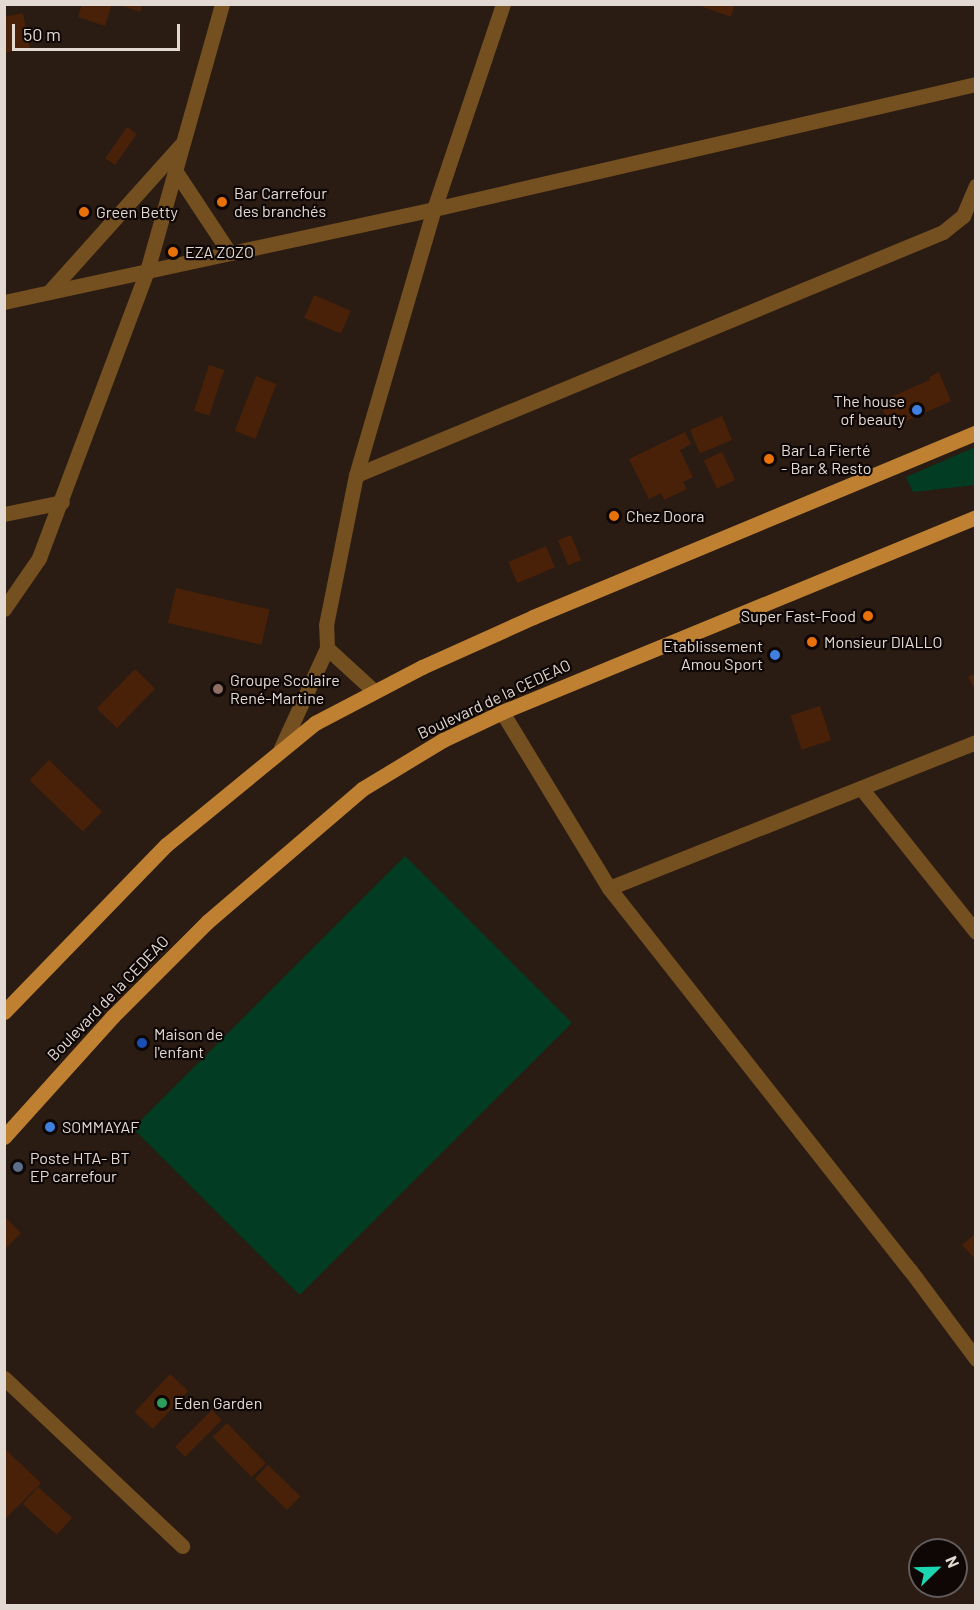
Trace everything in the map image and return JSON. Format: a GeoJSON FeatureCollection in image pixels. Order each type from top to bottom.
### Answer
{"type":"FeatureCollection","features":[{"type":"Feature","properties":{"kind":"main road"},"geometry":{"type":"LineString","coordinates":[[4,1012],[166,845],[281,748],[315,723],[374,691],[533,617],[975,433]]}},
{"type":"Feature","properties":{"kind":"main road","name":"Boulevard de la CEDEAO"},"geometry":{"type":"LineString","coordinates":[[4,1137],[112,1016],[207,922],[293,844],[362,789],[443,740],[502,712],[975,517]]}},
{"type":"Feature","properties":{"kind":"street"},"geometry":{"type":"LineString","coordinates":[[4,609],[39,558],[62,502],[147,271],[222,4]]}},
{"type":"Feature","properties":{"kind":"street"},"geometry":{"type":"LineString","coordinates":[[281,748],[327,648],[326,624],[356,475],[434,209],[503,4]]}},
{"type":"Feature","properties":{"kind":"street"},"geometry":{"type":"LineString","coordinates":[[4,302],[434,209],[975,84]]}},
{"type":"Feature","properties":{"kind":"street"},"geometry":{"type":"LineString","coordinates":[[49,292],[184,141]]}},
{"type":"Feature","properties":{"kind":"street"},"geometry":{"type":"LineString","coordinates":[[176,172],[229,252]]}},
{"type":"Feature","properties":{"kind":"street"},"geometry":{"type":"LineString","coordinates":[[356,475],[943,232],[963,216],[975,186]]}},
{"type":"Feature","properties":{"kind":"street"},"geometry":{"type":"LineString","coordinates":[[4,514],[62,502]]}},
{"type":"Feature","properties":{"kind":"street"},"geometry":{"type":"LineString","coordinates":[[327,648],[374,691]]}},
{"type":"Feature","properties":{"kind":"street"},"geometry":{"type":"LineString","coordinates":[[502,712],[609,888],[910,1270],[975,1359]]}},
{"type":"Feature","properties":{"kind":"street"},"geometry":{"type":"LineString","coordinates":[[609,888],[975,742]]}},
{"type":"Feature","properties":{"kind":"street"},"geometry":{"type":"LineString","coordinates":[[861,788],[975,932]]}},
{"type":"Feature","properties":{"kind":"street"},"geometry":{"type":"LineString","coordinates":[[4,1377],[182,1546]]}},
{"type":"Feature","properties":{"kind":"green space"},"geometry":{"type":"Polygon","coordinates":[[[975,447],[975,485],[913,492],[906,477],[975,447]]]}},
{"type":"Feature","properties":{"kind":"green space"},"geometry":{"type":"Polygon","coordinates":[[[405,856],[572,1023],[300,1295],[133,1128],[405,856]]]}},
{"type":"Feature","properties":{"kind":"building"},"geometry":{"type":"Polygon","coordinates":[[[82,4],[112,4],[105,26],[78,17],[82,4]]]}},
{"type":"Feature","properties":{"kind":"building"},"geometry":{"type":"Polygon","coordinates":[[[117,4],[143,4],[140,12],[117,4]]]}},
{"type":"Feature","properties":{"kind":"building"},"geometry":{"type":"Polygon","coordinates":[[[695,4],[735,4],[731,17],[695,4]]]}},
{"type":"Feature","properties":{"kind":"building"},"geometry":{"type":"Polygon","coordinates":[[[23,13],[30,48],[4,53],[4,17],[23,13]]]}},
{"type":"Feature","properties":{"kind":"building"},"geometry":{"type":"Polygon","coordinates":[[[127,127],[137,134],[115,165],[105,158],[127,127]]]}},
{"type":"Feature","properties":{"kind":"building"},"geometry":{"type":"Polygon","coordinates":[[[314,295],[351,311],[341,334],[304,318],[314,295]]]}},
{"type":"Feature","properties":{"kind":"building"},"geometry":{"type":"Polygon","coordinates":[[[209,365],[224,370],[209,416],[194,411],[209,365]]]}},
{"type":"Feature","properties":{"kind":"building"},"geometry":{"type":"Polygon","coordinates":[[[939,372],[951,401],[891,428],[879,402],[930,380],[929,377],[939,372]]]}},
{"type":"Feature","properties":{"kind":"building"},"geometry":{"type":"Polygon","coordinates":[[[256,376],[277,384],[255,439],[235,431],[256,376]]]}},
{"type":"Feature","properties":{"kind":"building"},"geometry":{"type":"Polygon","coordinates":[[[722,416],[732,440],[700,454],[690,430],[722,416]]]}},
{"type":"Feature","properties":{"kind":"building"},"geometry":{"type":"Polygon","coordinates":[[[685,432],[691,444],[680,450],[693,477],[683,482],[687,489],[664,500],[661,493],[649,499],[629,459],[685,432]]]}},
{"type":"Feature","properties":{"kind":"building"},"geometry":{"type":"Polygon","coordinates":[[[722,452],[735,480],[717,489],[704,460],[722,452]]]}},
{"type":"Feature","properties":{"kind":"building"},"geometry":{"type":"Polygon","coordinates":[[[571,535],[581,560],[568,565],[558,540],[571,535]]]}},
{"type":"Feature","properties":{"kind":"building"},"geometry":{"type":"Polygon","coordinates":[[[546,546],[555,567],[517,583],[508,562],[546,546]]]}},
{"type":"Feature","properties":{"kind":"building"},"geometry":{"type":"Polygon","coordinates":[[[176,588],[270,610],[261,645],[168,623],[176,588]]]}},
{"type":"Feature","properties":{"kind":"building"},"geometry":{"type":"Polygon","coordinates":[[[135,669],[155,688],[117,728],[97,709],[135,669]]]}},
{"type":"Feature","properties":{"kind":"building"},"geometry":{"type":"Polygon","coordinates":[[[976,673],[976,692],[968,677],[976,673]]]}},
{"type":"Feature","properties":{"kind":"building"},"geometry":{"type":"Polygon","coordinates":[[[820,706],[831,740],[802,750],[791,716],[820,706]]]}},
{"type":"Feature","properties":{"kind":"building"},"geometry":{"type":"Polygon","coordinates":[[[49,760],[102,811],[83,832],[30,780],[49,760]]]}},
{"type":"Feature","properties":{"kind":"building"},"geometry":{"type":"Polygon","coordinates":[[[4,1216],[21,1233],[4,1250],[4,1216]]]}},
{"type":"Feature","properties":{"kind":"building"},"geometry":{"type":"Polygon","coordinates":[[[976,1233],[976,1260],[962,1245],[976,1233]]]}},
{"type":"Feature","properties":{"kind":"building"},"geometry":{"type":"Polygon","coordinates":[[[170,1374],[188,1391],[153,1429],[135,1412],[170,1374]]]}},
{"type":"Feature","properties":{"kind":"building"},"geometry":{"type":"Polygon","coordinates":[[[212,1410],[222,1420],[185,1457],[175,1447],[212,1410]]]}},
{"type":"Feature","properties":{"kind":"building"},"geometry":{"type":"Polygon","coordinates":[[[227,1423],[266,1463],[252,1477],[213,1437],[227,1423]]]}},
{"type":"Feature","properties":{"kind":"building"},"geometry":{"type":"Polygon","coordinates":[[[4,1448],[41,1483],[4,1520],[4,1448]]]}},
{"type":"Feature","properties":{"kind":"building"},"geometry":{"type":"Polygon","coordinates":[[[268,1465],[300,1496],[287,1510],[255,1479],[268,1465]]]}},
{"type":"Feature","properties":{"kind":"building"},"geometry":{"type":"Polygon","coordinates":[[[38,1487],[72,1518],[57,1535],[23,1504],[38,1487]]]}},
{"type":"Feature","properties":{"kind":"place","name":"Bar Carrefour des branchés"},"geometry":{"type":"Point","coordinates":[222,202]}},
{"type":"Feature","properties":{"kind":"place","name":"Green Betty"},"geometry":{"type":"Point","coordinates":[84,212]}},
{"type":"Feature","properties":{"kind":"place","name":"EZA ZOZO"},"geometry":{"type":"Point","coordinates":[173,252]}},
{"type":"Feature","properties":{"kind":"place","name":"The house of beauty"},"geometry":{"type":"Point","coordinates":[917,410]}},
{"type":"Feature","properties":{"kind":"place","name":"Bar La Fierté - Bar & Resto"},"geometry":{"type":"Point","coordinates":[769,459]}},
{"type":"Feature","properties":{"kind":"place","name":"Chez Doora"},"geometry":{"type":"Point","coordinates":[614,516]}},
{"type":"Feature","properties":{"kind":"place","name":"Super Fast-Food"},"geometry":{"type":"Point","coordinates":[868,616]}},
{"type":"Feature","properties":{"kind":"place","name":"Monsieur DIALLO"},"geometry":{"type":"Point","coordinates":[812,642]}},
{"type":"Feature","properties":{"kind":"place","name":"Etablissement Amou Sport"},"geometry":{"type":"Point","coordinates":[775,655]}},
{"type":"Feature","properties":{"kind":"place","name":"Groupe Scolaire René-Martine"},"geometry":{"type":"Point","coordinates":[218,689]}},
{"type":"Feature","properties":{"kind":"place","name":"Maison de l'enfant"},"geometry":{"type":"Point","coordinates":[142,1043]}},
{"type":"Feature","properties":{"kind":"place","name":"SOMMAYAF"},"geometry":{"type":"Point","coordinates":[50,1127]}},
{"type":"Feature","properties":{"kind":"place","name":"Poste HTA- BT EP carrefour"},"geometry":{"type":"Point","coordinates":[18,1167]}},
{"type":"Feature","properties":{"kind":"place","name":"Eden Garden"},"geometry":{"type":"Point","coordinates":[162,1403]}}]}
